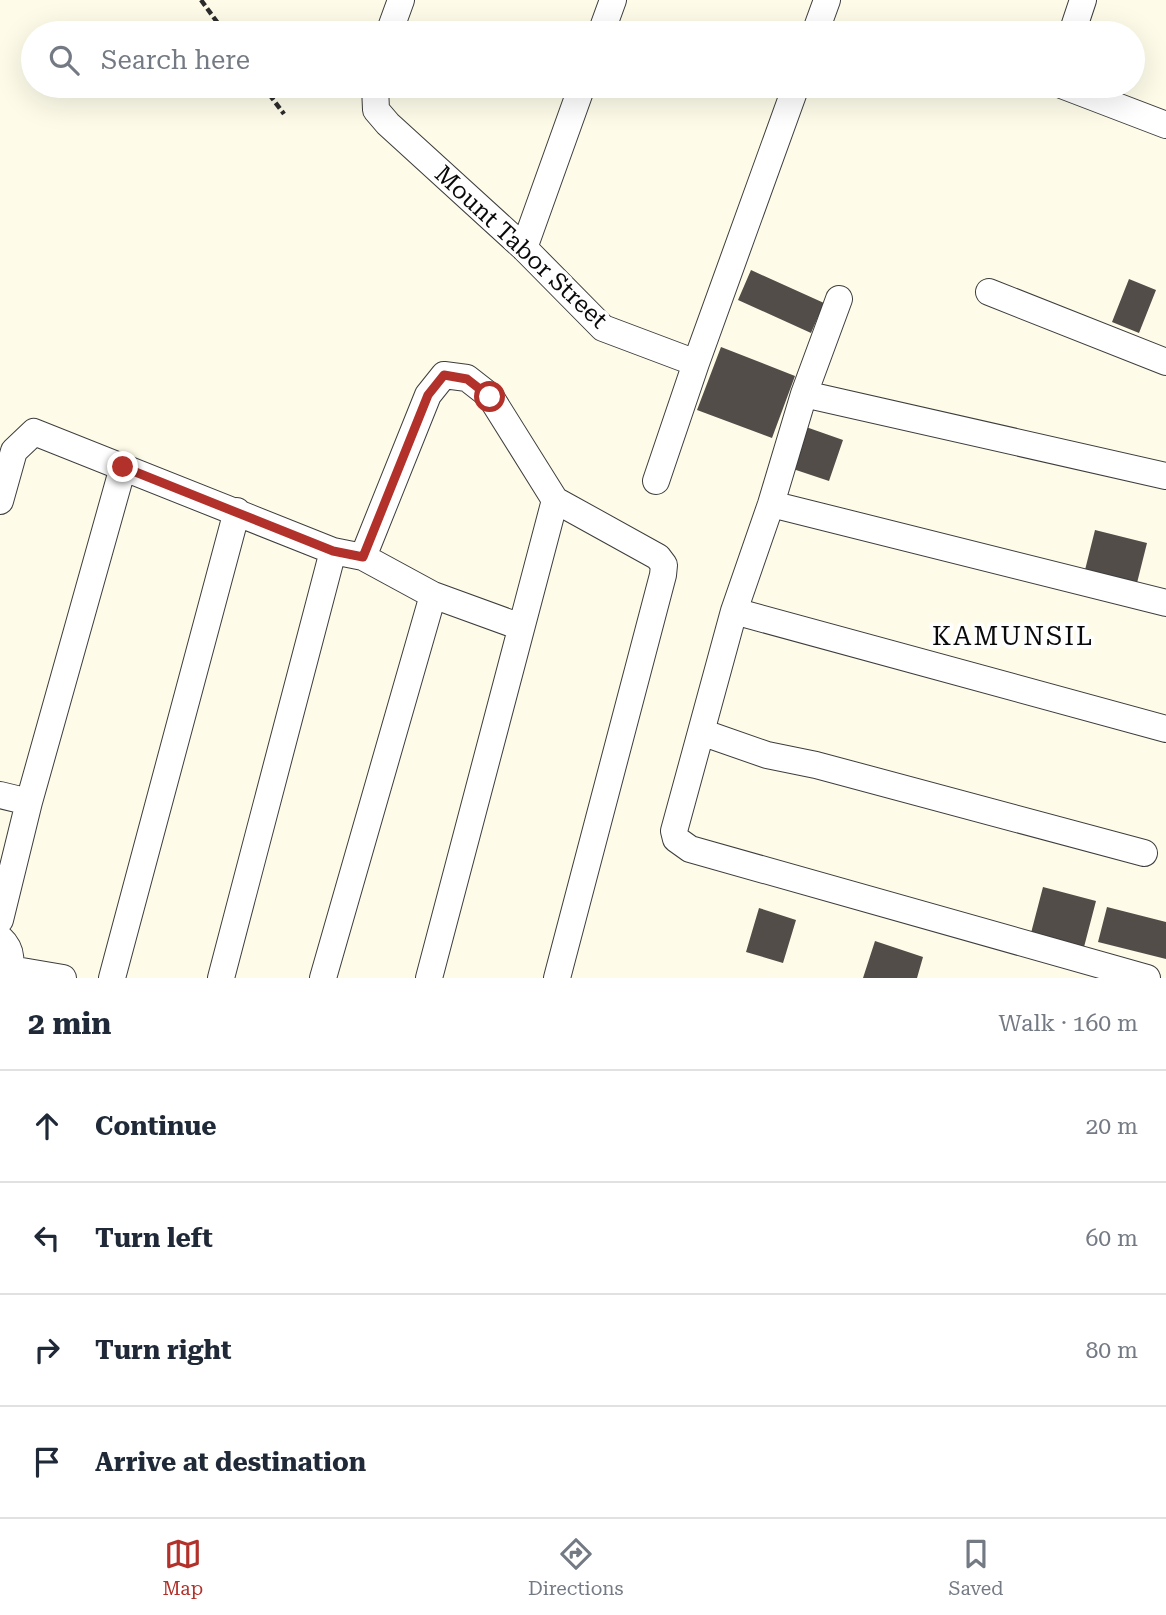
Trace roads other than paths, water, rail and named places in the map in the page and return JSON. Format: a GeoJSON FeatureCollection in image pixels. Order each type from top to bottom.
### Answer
{"type":"FeatureCollection","features":[{"type":"Feature","properties":{"kind":"street"},"geometry":{"type":"LineString","coordinates":[[393,21],[401,0]]}},
{"type":"Feature","properties":{"kind":"street"},"geometry":{"type":"LineString","coordinates":[[605,21],[613,0]]}},
{"type":"Feature","properties":{"kind":"street"},"geometry":{"type":"LineString","coordinates":[[819,21],[827,0]]}},
{"type":"Feature","properties":{"kind":"street"},"geometry":{"type":"LineString","coordinates":[[1076,21],[1083,0]]}},
{"type":"Feature","properties":{"kind":"street","name":"Mount Tabor Street"},"geometry":{"type":"LineString","coordinates":[[375,98],[376,110],[388,124],[524,248],[603,328],[696,363]]}},
{"type":"Feature","properties":{"kind":"street"},"geometry":{"type":"LineString","coordinates":[[524,248],[578,98]]}},
{"type":"Feature","properties":{"kind":"street"},"geometry":{"type":"LineString","coordinates":[[656,481],[792,98]]}},
{"type":"Feature","properties":{"kind":"street"},"geometry":{"type":"LineString","coordinates":[[1095,98],[1166,125]]}},
{"type":"Feature","properties":{"kind":"street"},"geometry":{"type":"LineString","coordinates":[[989,292],[1166,362]]}},
{"type":"Feature","properties":{"kind":"street"},"geometry":{"type":"LineString","coordinates":[[839,299],[804,394],[734,611],[674,831],[676,839],[683,846],[1147,978]]}},
{"type":"Feature","properties":{"kind":"street"},"geometry":{"type":"LineString","coordinates":[[363,557],[428,395],[444,375],[467,379],[490,397],[555,500],[658,556],[664,565],[557,978]]}},
{"type":"Feature","properties":{"kind":"street"},"geometry":{"type":"LineString","coordinates":[[804,394],[1166,475]]}},
{"type":"Feature","properties":{"kind":"street"},"geometry":{"type":"LineString","coordinates":[[0,501],[13,451],[34,432],[333,551],[363,557],[433,595],[521,626]]}},
{"type":"Feature","properties":{"kind":"street"},"geometry":{"type":"LineString","coordinates":[[0,920],[123,467]]}},
{"type":"Feature","properties":{"kind":"street"},"geometry":{"type":"LineString","coordinates":[[429,978],[555,500]]}},
{"type":"Feature","properties":{"kind":"street"},"geometry":{"type":"LineString","coordinates":[[771,503],[1166,603]]}},
{"type":"Feature","properties":{"kind":"street"},"geometry":{"type":"LineString","coordinates":[[113,978],[237,512]]}},
{"type":"Feature","properties":{"kind":"street"},"geometry":{"type":"LineString","coordinates":[[221,978],[333,551]]}},
{"type":"Feature","properties":{"kind":"street"},"geometry":{"type":"LineString","coordinates":[[323,978],[433,595]]}},
{"type":"Feature","properties":{"kind":"street"},"geometry":{"type":"LineString","coordinates":[[734,611],[1166,729]]}},
{"type":"Feature","properties":{"kind":"street"},"geometry":{"type":"LineString","coordinates":[[701,732],[767,755],[816,765],[1144,853]]}},
{"type":"Feature","properties":{"kind":"street"},"geometry":{"type":"LineString","coordinates":[[0,795],[30,802]]}},
{"type":"Feature","properties":{"kind":"street"},"geometry":{"type":"LineString","coordinates":[[0,938],[9,949],[7,973],[63,978]]}},
{"type":"Feature","properties":{"kind":"district","name":"KAMUNSIL"},"geometry":{"type":"Point","coordinates":[1013,636]}}]}
